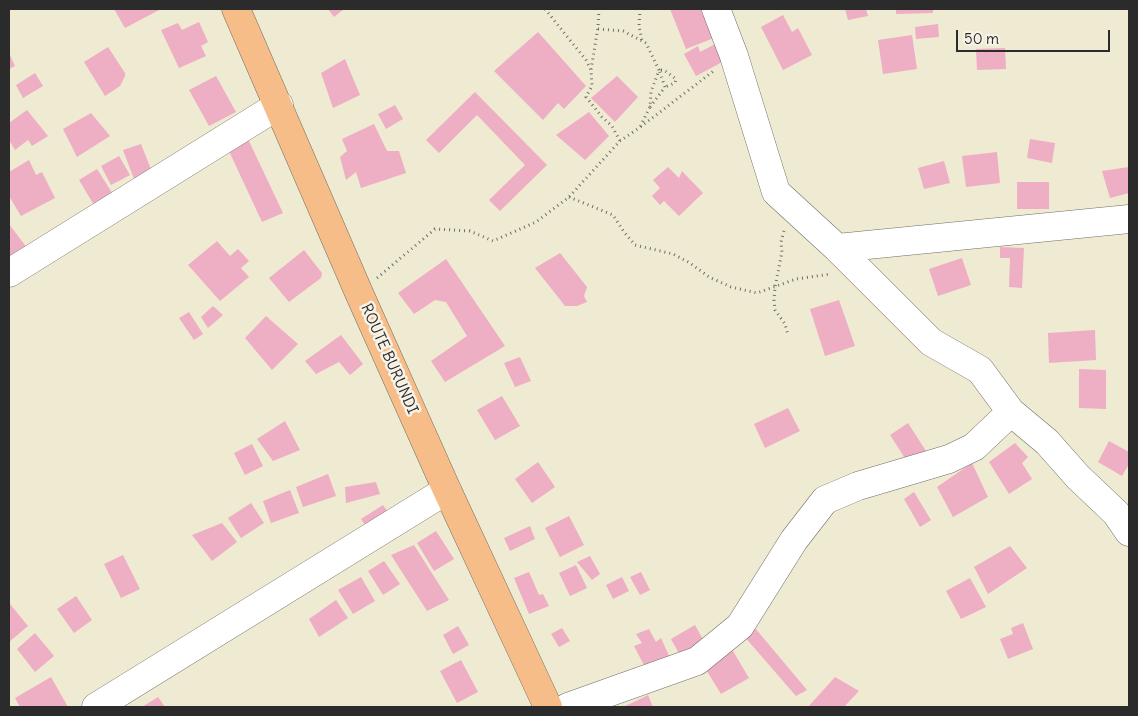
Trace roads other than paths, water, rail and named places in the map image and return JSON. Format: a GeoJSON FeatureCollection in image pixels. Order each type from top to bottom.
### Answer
{"type":"FeatureCollection","features":[{"type":"Feature","properties":{"kind":"main road","name":"ROUTE BURUNDI"},"geometry":{"type":"LineString","coordinates":[[236,9],[447,490],[548,707]]}},
{"type":"Feature","properties":{"kind":"street"},"geometry":{"type":"LineString","coordinates":[[716,9],[734,56],[776,192],[837,248],[931,342],[980,370],[1011,412],[1047,442],[1078,477],[1116,512],[1129,532]]}},
{"type":"Feature","properties":{"kind":"street"},"geometry":{"type":"LineString","coordinates":[[9,273],[279,106]]}},
{"type":"Feature","properties":{"kind":"street"},"geometry":{"type":"LineString","coordinates":[[837,248],[1129,220]]}},
{"type":"Feature","properties":{"kind":"street"},"geometry":{"type":"LineString","coordinates":[[568,707],[697,661],[740,626],[794,540],[825,500],[858,486],[949,459],[974,447],[1011,412]]}},
{"type":"Feature","properties":{"kind":"street"},"geometry":{"type":"LineString","coordinates":[[96,707],[447,490]]}}]}
